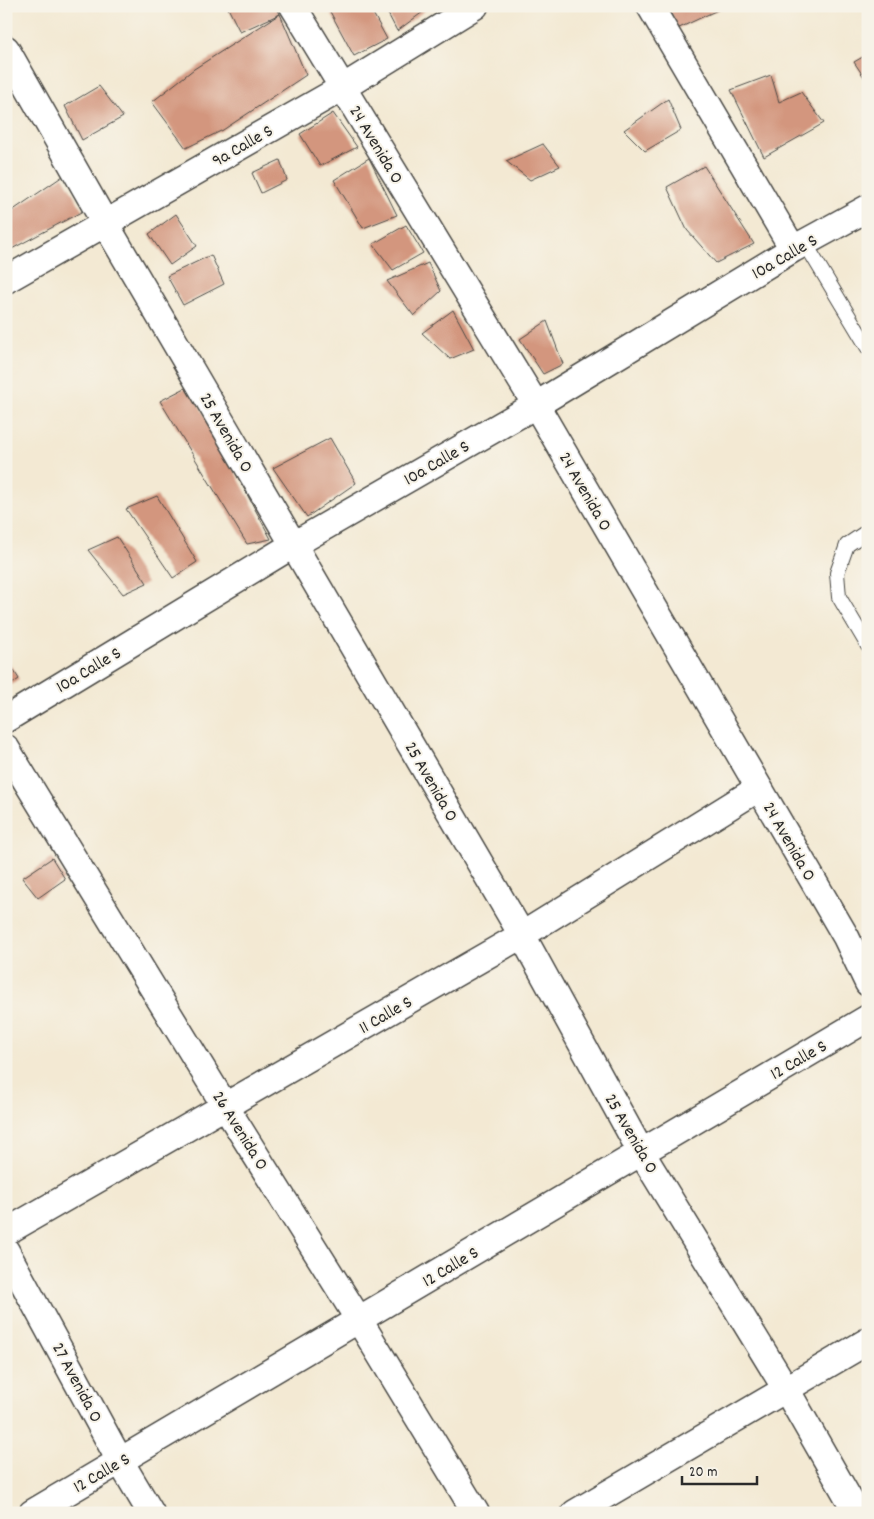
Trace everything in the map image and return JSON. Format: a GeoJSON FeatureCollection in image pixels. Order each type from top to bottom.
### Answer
{"type":"FeatureCollection","features":[{"type":"Feature","properties":{"kind":"street","name":"24 Avenida O"},"geometry":{"type":"LineString","coordinates":[[293,6],[536,406],[846,937],[868,983]]}},
{"type":"Feature","properties":{"kind":"street","name":"9a Calle S"},"geometry":{"type":"LineString","coordinates":[[6,280],[342,88],[475,6]]}},
{"type":"Feature","properties":{"kind":"street"},"geometry":{"type":"LineString","coordinates":[[650,6],[799,246]]}},
{"type":"Feature","properties":{"kind":"street","name":"25 Avenida O"},"geometry":{"type":"LineString","coordinates":[[6,49],[105,223],[522,936],[641,1152],[786,1389],[857,1513]]}},
{"type":"Feature","properties":{"kind":"street","name":"10a Calle S"},"geometry":{"type":"LineString","coordinates":[[6,719],[293,545],[536,406],[799,246],[868,208]]}},
{"type":"Feature","properties":{"kind":"street","name":"26 Avenida O"},"geometry":{"type":"LineString","coordinates":[[6,748],[476,1513]]}},
{"type":"Feature","properties":{"kind":"street","name":"11 Calle S"},"geometry":{"type":"LineString","coordinates":[[6,1232],[522,936],[759,788]]}},
{"type":"Feature","properties":{"kind":"street","name":"12 Calle S"},"geometry":{"type":"LineString","coordinates":[[32,1513],[868,1018]]}},
{"type":"Feature","properties":{"kind":"street","name":"27 Avenida O"},"geometry":{"type":"LineString","coordinates":[[6,1250],[120,1461],[151,1513]]}},
{"type":"Feature","properties":{"kind":"street"},"geometry":{"type":"LineString","coordinates":[[576,1513],[868,1341]]}},
{"type":"Feature","properties":{"kind":"lane"},"geometry":{"type":"LineString","coordinates":[[799,246],[868,348]]}},
{"type":"Feature","properties":{"kind":"lane"},"geometry":{"type":"LineString","coordinates":[[868,532],[847,546],[837,573],[839,597],[868,646]]}},
{"type":"Feature","properties":{"kind":"building"},"geometry":{"type":"Polygon","coordinates":[[[227,6],[276,6],[280,14],[240,32],[227,6]]]}},
{"type":"Feature","properties":{"kind":"building"},"geometry":{"type":"Polygon","coordinates":[[[327,6],[369,6],[387,39],[354,56],[327,6]]]}},
{"type":"Feature","properties":{"kind":"building"},"geometry":{"type":"Polygon","coordinates":[[[384,6],[431,6],[397,31],[384,6]]]}},
{"type":"Feature","properties":{"kind":"building"},"geometry":{"type":"Polygon","coordinates":[[[668,6],[726,6],[677,29],[668,6]]]}},
{"type":"Feature","properties":{"kind":"building"},"geometry":{"type":"Polygon","coordinates":[[[280,14],[306,75],[223,130],[186,148],[152,102],[194,69],[280,14]]]}},
{"type":"Feature","properties":{"kind":"building"},"geometry":{"type":"Polygon","coordinates":[[[868,54],[868,83],[854,62],[868,54]]]}},
{"type":"Feature","properties":{"kind":"building"},"geometry":{"type":"Polygon","coordinates":[[[771,75],[779,102],[801,92],[824,123],[764,157],[731,90],[771,75]]]}},
{"type":"Feature","properties":{"kind":"building"},"geometry":{"type":"Polygon","coordinates":[[[99,86],[123,117],[82,140],[65,106],[99,86]]]}},
{"type":"Feature","properties":{"kind":"building"},"geometry":{"type":"Polygon","coordinates":[[[668,99],[681,130],[645,151],[624,130],[668,99]]]}},
{"type":"Feature","properties":{"kind":"building"},"geometry":{"type":"Polygon","coordinates":[[[333,113],[357,147],[320,166],[300,134],[333,113]]]}},
{"type":"Feature","properties":{"kind":"building"},"geometry":{"type":"Polygon","coordinates":[[[543,144],[560,166],[530,180],[506,161],[543,144]]]}},
{"type":"Feature","properties":{"kind":"building"},"geometry":{"type":"Polygon","coordinates":[[[369,158],[397,215],[363,228],[334,180],[369,158]]]}},
{"type":"Feature","properties":{"kind":"building"},"geometry":{"type":"Polygon","coordinates":[[[280,160],[287,180],[261,193],[252,173],[280,160]]]}},
{"type":"Feature","properties":{"kind":"building"},"geometry":{"type":"Polygon","coordinates":[[[704,166],[754,244],[716,263],[687,230],[667,187],[704,166]]]}},
{"type":"Feature","properties":{"kind":"building"},"geometry":{"type":"Polygon","coordinates":[[[63,176],[83,211],[6,252],[6,215],[63,176]]]}},
{"type":"Feature","properties":{"kind":"building"},"geometry":{"type":"Polygon","coordinates":[[[176,214],[197,246],[170,265],[149,234],[176,214]]]}},
{"type":"Feature","properties":{"kind":"building"},"geometry":{"type":"Polygon","coordinates":[[[406,225],[423,253],[393,270],[373,244],[406,225]]]}},
{"type":"Feature","properties":{"kind":"building"},"geometry":{"type":"Polygon","coordinates":[[[211,255],[224,284],[183,305],[167,276],[211,255]]]}},
{"type":"Feature","properties":{"kind":"building"},"geometry":{"type":"Polygon","coordinates":[[[428,263],[441,291],[414,316],[387,281],[428,263]]]}},
{"type":"Feature","properties":{"kind":"building"},"geometry":{"type":"Polygon","coordinates":[[[453,310],[474,349],[450,359],[422,333],[453,310]]]}},
{"type":"Feature","properties":{"kind":"building"},"geometry":{"type":"Polygon","coordinates":[[[547,321],[563,364],[543,374],[520,339],[547,321]]]}},
{"type":"Feature","properties":{"kind":"building"},"geometry":{"type":"Polygon","coordinates":[[[189,386],[271,539],[247,544],[160,401],[189,386]]]}},
{"type":"Feature","properties":{"kind":"building"},"geometry":{"type":"Polygon","coordinates":[[[330,438],[356,483],[307,517],[273,468],[330,438]]]}},
{"type":"Feature","properties":{"kind":"building"},"geometry":{"type":"Polygon","coordinates":[[[157,496],[197,562],[173,578],[126,509],[157,496]]]}},
{"type":"Feature","properties":{"kind":"building"},"geometry":{"type":"Polygon","coordinates":[[[117,537],[147,583],[123,594],[88,550],[117,537]]]}},
{"type":"Feature","properties":{"kind":"building"},"geometry":{"type":"Polygon","coordinates":[[[6,658],[19,679],[6,688],[6,658]]]}},
{"type":"Feature","properties":{"kind":"building"},"geometry":{"type":"Polygon","coordinates":[[[52,858],[65,879],[38,898],[22,878],[52,858]]]}}]}
